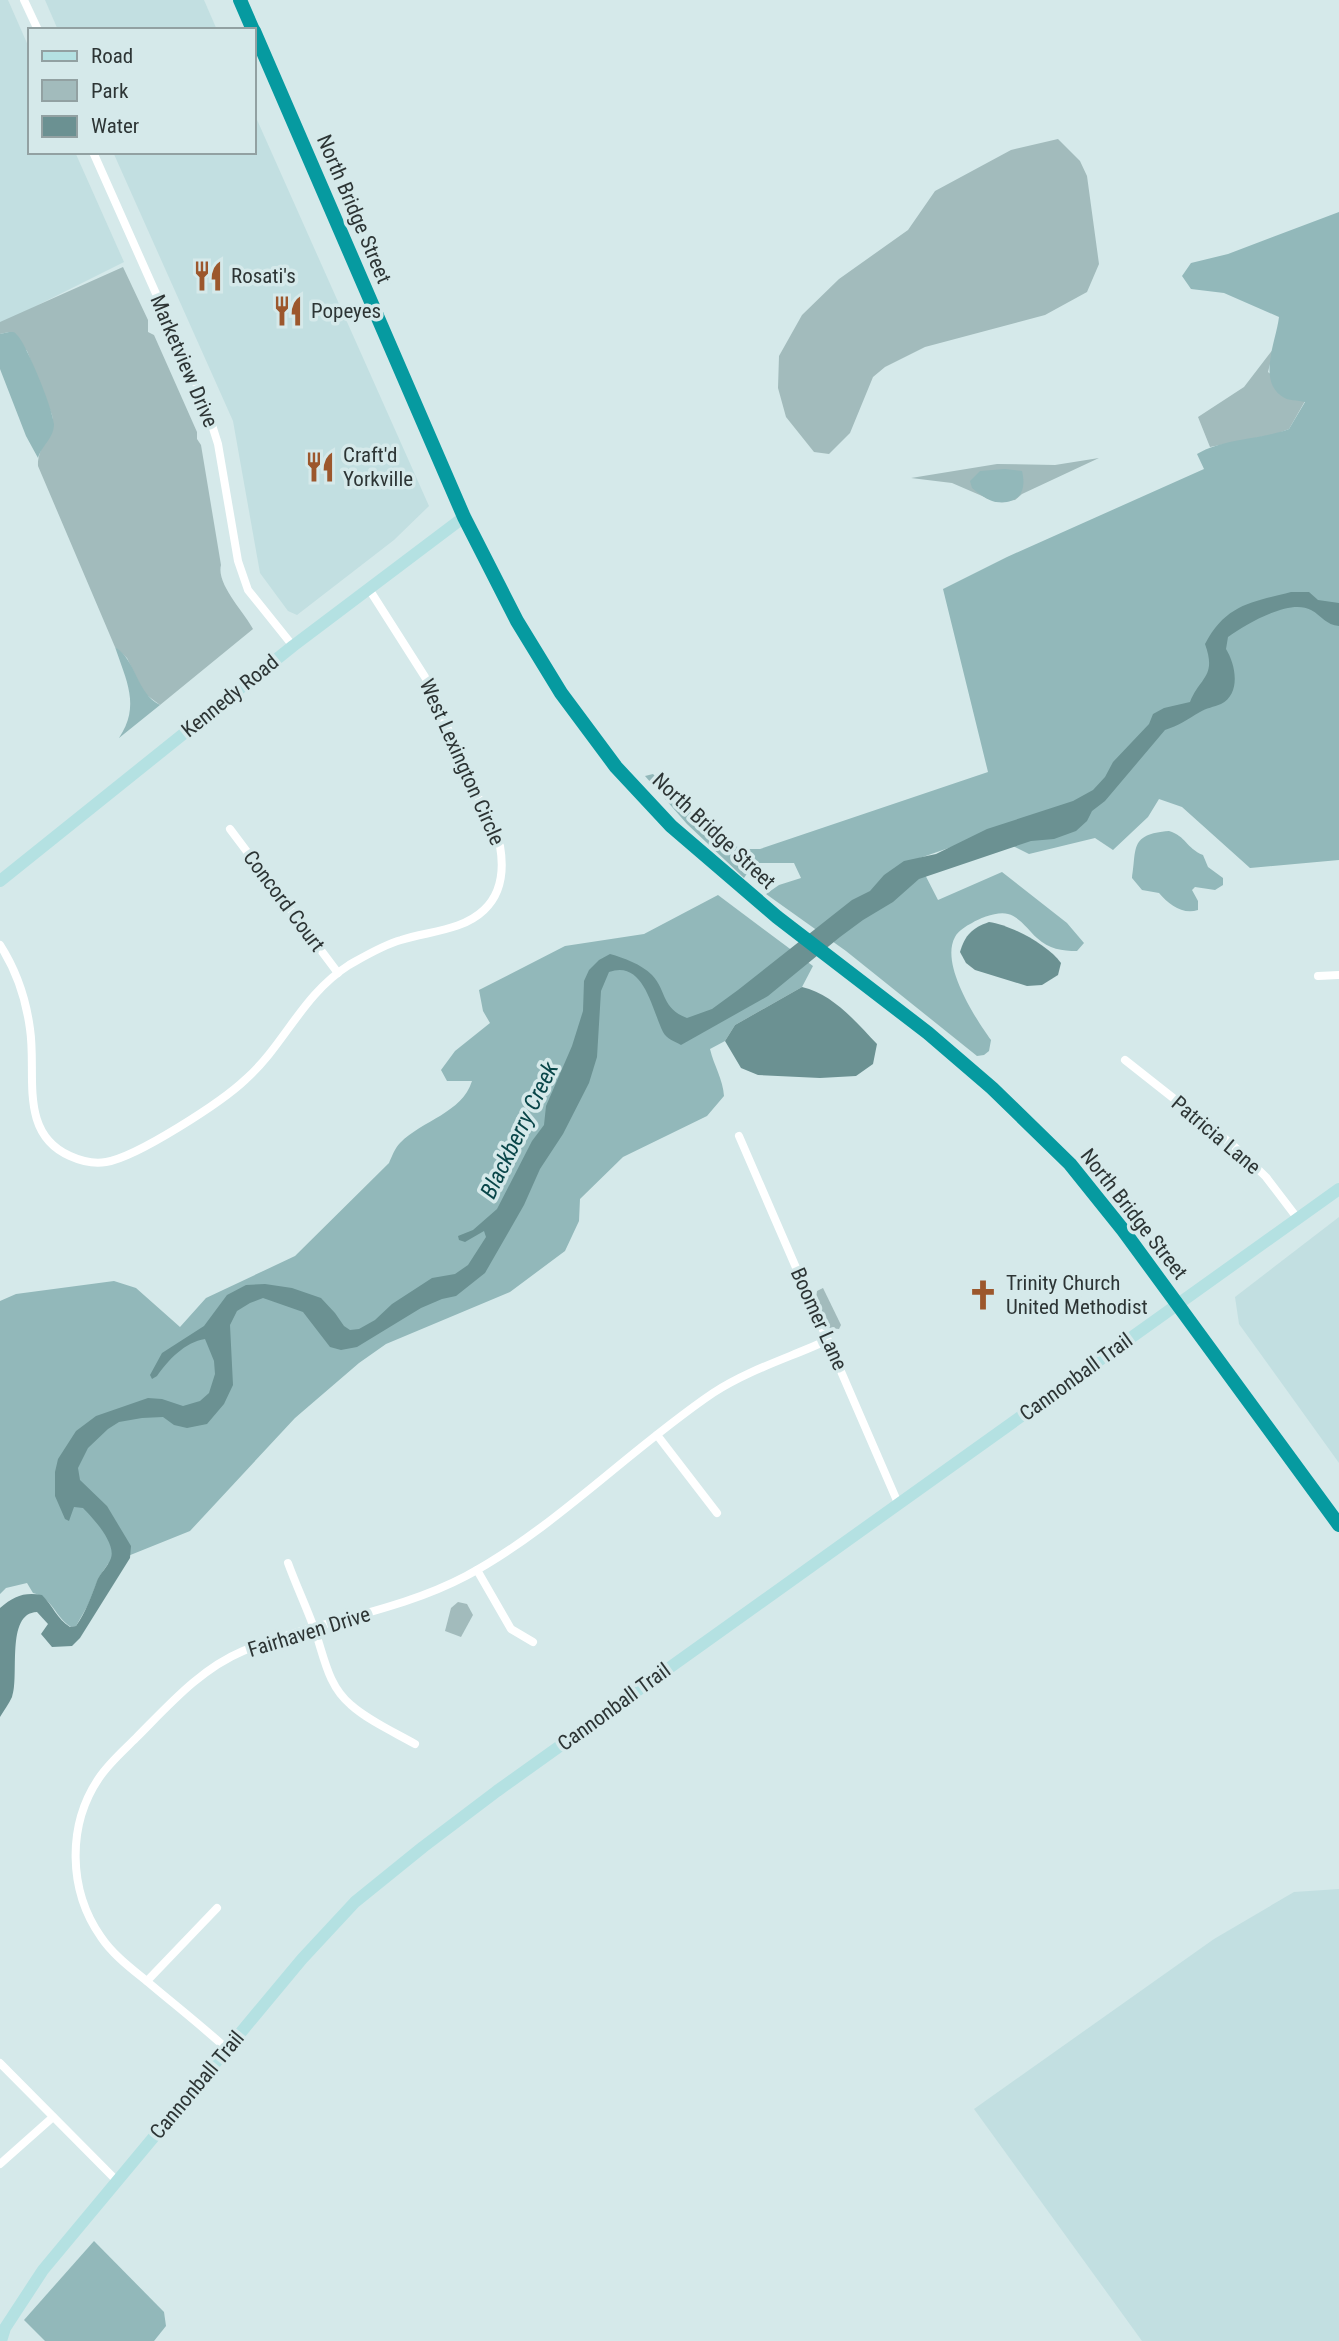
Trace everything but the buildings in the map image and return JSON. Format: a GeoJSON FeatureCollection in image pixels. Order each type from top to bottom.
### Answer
{"type":"FeatureCollection","features":[{"type":"Feature","properties":{"kind":"highway","name":"North Bridge Street"},"geometry":{"type":"LineString","coordinates":[[240,0],[252,28]]}},
{"type":"Feature","properties":{"kind":"highway","name":"North Bridge Street"},"geometry":{"type":"LineString","coordinates":[[256,37],[464,517],[517,621],[561,693],[616,767],[671,826],[777,917],[928,1033],[992,1088],[1070,1164],[1178,1304],[1339,1525]]}},
{"type":"Feature","properties":{"kind":"street"},"geometry":{"type":"LineString","coordinates":[[24,0],[37,28]]}},
{"type":"Feature","properties":{"kind":"street","name":"Marketview Drive"},"geometry":{"type":"LineString","coordinates":[[94,154],[206,406],[218,444],[238,561],[247,590],[293,646]]}},
{"type":"Feature","properties":{"kind":"street","name":"Kennedy Road"},"geometry":{"type":"LineString","coordinates":[[0,881],[293,646],[464,517]]}},
{"type":"Feature","properties":{"kind":"street","name":"West Lexington Circle"},"geometry":{"type":"LineString","coordinates":[[0,945],[25,1003],[32,1049],[32,1107],[39,1128],[46,1139],[60,1151],[82,1161],[97,1163],[127,1155],[224,1097],[253,1073],[299,1011],[338,974],[393,942],[446,930],[478,915],[492,900],[503,870],[500,846],[425,677],[369,589]]}},
{"type":"Feature","properties":{"kind":"street","name":"Concord Court"},"geometry":{"type":"LineString","coordinates":[[230,829],[338,974]]}},
{"type":"Feature","properties":{"kind":"street"},"geometry":{"type":"LineString","coordinates":[[1318,976],[1339,975]]}},
{"type":"Feature","properties":{"kind":"street","name":"Patricia Lane"},"geometry":{"type":"LineString","coordinates":[[1125,1060],[1234,1146],[1266,1177],[1298,1219]]}},
{"type":"Feature","properties":{"kind":"street","name":"Boomer Lane"},"geometry":{"type":"LineString","coordinates":[[739,1136],[898,1503]]}},
{"type":"Feature","properties":{"kind":"street","name":"Cannonball Trail"},"geometry":{"type":"LineString","coordinates":[[1,2341],[5,2328],[43,2270],[302,1959],[355,1902],[423,1847],[898,1503],[1339,1189]]}},
{"type":"Feature","properties":{"kind":"street","name":"Fairhaven Drive"},"geometry":{"type":"LineString","coordinates":[[228,2049],[124,1963],[101,1937],[88,1913],[76,1870],[76,1840],[90,1792],[108,1765],[199,1677],[227,1658],[314,1628],[405,1602],[477,1570],[516,1545],[718,1390],[828,1340]]}},
{"type":"Feature","properties":{"kind":"street"},"geometry":{"type":"LineString","coordinates":[[657,1435],[717,1513]]}},
{"type":"Feature","properties":{"kind":"street"},"geometry":{"type":"LineString","coordinates":[[288,1563],[314,1628],[327,1671],[344,1698],[363,1714],[415,1744]]}},
{"type":"Feature","properties":{"kind":"street"},"geometry":{"type":"LineString","coordinates":[[477,1570],[511,1629],[533,1642]]}},
{"type":"Feature","properties":{"kind":"street"},"geometry":{"type":"LineString","coordinates":[[147,1981],[217,1908]]}},
{"type":"Feature","properties":{"kind":"street"},"geometry":{"type":"LineString","coordinates":[[0,2063],[117,2181]]}},
{"type":"Feature","properties":{"kind":"street"},"geometry":{"type":"LineString","coordinates":[[0,2164],[52,2117]]}},
{"type":"Feature","properties":{"kind":"shaded area"},"geometry":{"type":"Polygon","coordinates":[[[0,0],[8,0],[28,45],[28,154],[76,154],[124,262],[0,324],[0,0]]]}},
{"type":"Feature","properties":{"kind":"shaded area"},"geometry":{"type":"Polygon","coordinates":[[[45,0],[204,0],[216,28],[57,28],[45,0]]]}},
{"type":"Feature","properties":{"kind":"shaded area"},"geometry":{"type":"Polygon","coordinates":[[[256,117],[429,506],[394,540],[297,615],[288,611],[260,573],[233,421],[114,154],[256,154],[256,117]]]}},
{"type":"Feature","properties":{"kind":"shaded area"},"geometry":{"type":"Polygon","coordinates":[[[1339,212],[1339,860],[1250,868],[1182,807],[1159,799],[1148,817],[1113,850],[1095,838],[1029,854],[989,834],[917,859],[938,900],[1002,872],[1067,923],[1084,943],[1077,951],[1051,947],[1016,918],[1004,913],[980,919],[958,933],[952,948],[956,976],[969,1005],[991,1040],[989,1051],[977,1056],[846,951],[766,894],[779,885],[801,878],[794,863],[754,863],[744,878],[687,824],[645,776],[653,774],[709,830],[741,849],[760,849],[988,772],[943,589],[1007,557],[1204,469],[1197,454],[1231,442],[1289,429],[1305,402],[1285,398],[1275,390],[1271,381],[1270,360],[1279,317],[1224,293],[1191,289],[1182,276],[1191,263],[1228,254],[1339,212]]]}},
{"type":"Feature","properties":{"kind":"shaded area"},"geometry":{"type":"Polygon","coordinates":[[[0,334],[17,334],[28,353],[53,416],[52,433],[38,458],[26,436],[0,369],[0,334]]]}},
{"type":"Feature","properties":{"kind":"shaded area"},"geometry":{"type":"Polygon","coordinates":[[[980,471],[1022,471],[1022,490],[1016,499],[993,501],[972,488],[970,481],[980,471]]]}},
{"type":"Feature","properties":{"kind":"shaded area"},"geometry":{"type":"Polygon","coordinates":[[[115,647],[128,660],[146,693],[160,705],[119,738],[126,726],[130,704],[127,682],[115,647]]]}},
{"type":"Feature","properties":{"kind":"shaded area"},"geometry":{"type":"Polygon","coordinates":[[[1169,831],[1203,855],[1208,867],[1223,878],[1223,885],[1215,890],[1195,887],[1192,890],[1198,901],[1198,910],[1177,908],[1159,893],[1142,890],[1132,878],[1137,845],[1147,836],[1169,831]]]}},
{"type":"Feature","properties":{"kind":"shaded area"},"geometry":{"type":"Polygon","coordinates":[[[718,895],[813,966],[802,987],[735,1025],[725,1041],[710,1049],[724,1096],[707,1116],[623,1157],[580,1199],[579,1221],[565,1251],[510,1292],[386,1344],[359,1363],[295,1418],[190,1531],[108,1564],[76,1626],[71,1627],[66,1623],[45,1599],[33,1593],[27,1583],[6,1588],[0,1594],[0,1301],[16,1294],[114,1281],[136,1288],[180,1327],[206,1298],[295,1256],[389,1163],[400,1143],[460,1101],[472,1081],[447,1081],[441,1070],[455,1051],[490,1023],[483,1011],[479,990],[565,946],[644,934],[718,895]]]}},
{"type":"Feature","properties":{"kind":"shaded area"},"geometry":{"type":"Polygon","coordinates":[[[1339,1217],[1339,1463],[1239,1324],[1235,1297],[1339,1217]]]}},
{"type":"Feature","properties":{"kind":"shaded area"},"geometry":{"type":"Polygon","coordinates":[[[1339,1889],[1339,2341],[1142,2341],[974,2109],[1214,1939],[1294,1892],[1339,1889]]]}},
{"type":"Feature","properties":{"kind":"shaded area"},"geometry":{"type":"Polygon","coordinates":[[[94,2241],[164,2312],[166,2326],[154,2341],[45,2341],[24,2320],[94,2241]]]}},
{"type":"Feature","properties":{"kind":"green space"},"geometry":{"type":"Polygon","coordinates":[[[1058,139],[1080,161],[1087,176],[1099,264],[1087,292],[1045,315],[925,347],[885,367],[873,377],[850,433],[829,454],[814,452],[786,417],[778,388],[779,356],[802,315],[839,279],[908,230],[935,191],[1011,150],[1058,139]]]}},
{"type":"Feature","properties":{"kind":"green space"},"geometry":{"type":"Polygon","coordinates":[[[123,267],[148,320],[148,332],[154,335],[197,432],[223,581],[253,629],[160,705],[144,693],[127,658],[115,647],[38,466],[40,452],[53,422],[52,415],[27,351],[9,332],[0,334],[0,322],[123,267]]]}},
{"type":"Feature","properties":{"kind":"green space"},"geometry":{"type":"Polygon","coordinates":[[[1274,348],[1268,372],[1305,401],[1289,429],[1210,447],[1198,417],[1244,387],[1274,348]]]}},
{"type":"Feature","properties":{"kind":"green space"},"geometry":{"type":"Polygon","coordinates":[[[1099,458],[1022,494],[1015,500],[996,502],[952,483],[911,478],[997,464],[1055,465],[1099,458]]]}},
{"type":"Feature","properties":{"kind":"green space"},"geometry":{"type":"Polygon","coordinates":[[[823,1288],[841,1325],[839,1329],[829,1328],[816,1299],[817,1291],[823,1288]]]}},
{"type":"Feature","properties":{"kind":"green space"},"geometry":{"type":"Polygon","coordinates":[[[458,1602],[467,1604],[473,1615],[461,1637],[445,1631],[451,1608],[458,1602]]]}},
{"type":"Feature","properties":{"kind":"water"},"geometry":{"type":"Polygon","coordinates":[[[1291,592],[1309,592],[1318,600],[1339,603],[1339,626],[1327,622],[1311,610],[1292,607],[1268,614],[1228,637],[1226,649],[1235,679],[1232,693],[1221,704],[1165,730],[1076,831],[1054,839],[1031,841],[919,879],[893,902],[840,937],[768,996],[681,1045],[663,1032],[639,979],[621,970],[609,972],[601,991],[597,1057],[589,1083],[485,1273],[456,1296],[421,1308],[357,1347],[341,1350],[330,1347],[303,1312],[263,1298],[250,1303],[237,1311],[230,1325],[233,1385],[224,1404],[207,1424],[187,1428],[174,1425],[163,1417],[119,1422],[88,1448],[78,1468],[80,1480],[107,1506],[131,1546],[130,1558],[80,1638],[72,1646],[52,1647],[41,1634],[48,1624],[37,1612],[27,1615],[17,1634],[12,1697],[0,1717],[0,1608],[20,1596],[42,1595],[66,1624],[70,1627],[76,1626],[98,1578],[111,1558],[112,1552],[107,1538],[83,1508],[74,1507],[69,1521],[65,1519],[55,1496],[58,1459],[76,1431],[96,1416],[148,1398],[162,1399],[183,1406],[200,1401],[209,1393],[215,1374],[214,1361],[205,1339],[178,1353],[157,1376],[152,1379],[150,1375],[162,1353],[204,1326],[227,1295],[246,1285],[265,1284],[292,1288],[321,1298],[350,1330],[359,1329],[375,1320],[392,1304],[432,1278],[455,1274],[468,1265],[486,1237],[484,1231],[465,1242],[459,1240],[458,1236],[473,1230],[497,1209],[532,1141],[544,1125],[546,1106],[572,1046],[583,1011],[584,981],[589,970],[599,960],[610,954],[643,968],[657,981],[668,1004],[687,1018],[712,1009],[852,900],[870,891],[884,875],[904,861],[936,854],[987,829],[1073,801],[1093,790],[1105,777],[1113,762],[1149,724],[1153,714],[1164,708],[1190,702],[1208,670],[1205,644],[1222,620],[1252,602],[1291,592]]]}},
{"type":"Feature","properties":{"kind":"water"},"geometry":{"type":"Polygon","coordinates":[[[989,922],[1018,932],[1047,949],[1061,963],[1058,975],[1042,985],[1027,986],[975,970],[966,963],[960,952],[970,933],[989,922]]]}},
{"type":"Feature","properties":{"kind":"water"},"geometry":{"type":"Polygon","coordinates":[[[802,987],[834,1002],[877,1044],[873,1064],[856,1076],[820,1078],[758,1075],[741,1068],[725,1041],[735,1025],[802,987]]]}},
{"type":"Feature","properties":{"kind":"place","name":"Rosati's"},"geometry":{"type":"Point","coordinates":[208,276]}},
{"type":"Feature","properties":{"kind":"place","name":"Popeyes"},"geometry":{"type":"Point","coordinates":[288,311]}},
{"type":"Feature","properties":{"kind":"place","name":"Craft'd Yorkville"},"geometry":{"type":"Point","coordinates":[320,467]}},
{"type":"Feature","properties":{"kind":"place","name":"Trinity Church United Methodist"},"geometry":{"type":"Point","coordinates":[983,1295]}},
{"type":"Feature","properties":{"kind":"water label","name":"Blackberry Creek"},"geometry":{"type":"Point","coordinates":[519,1130]}}]}
